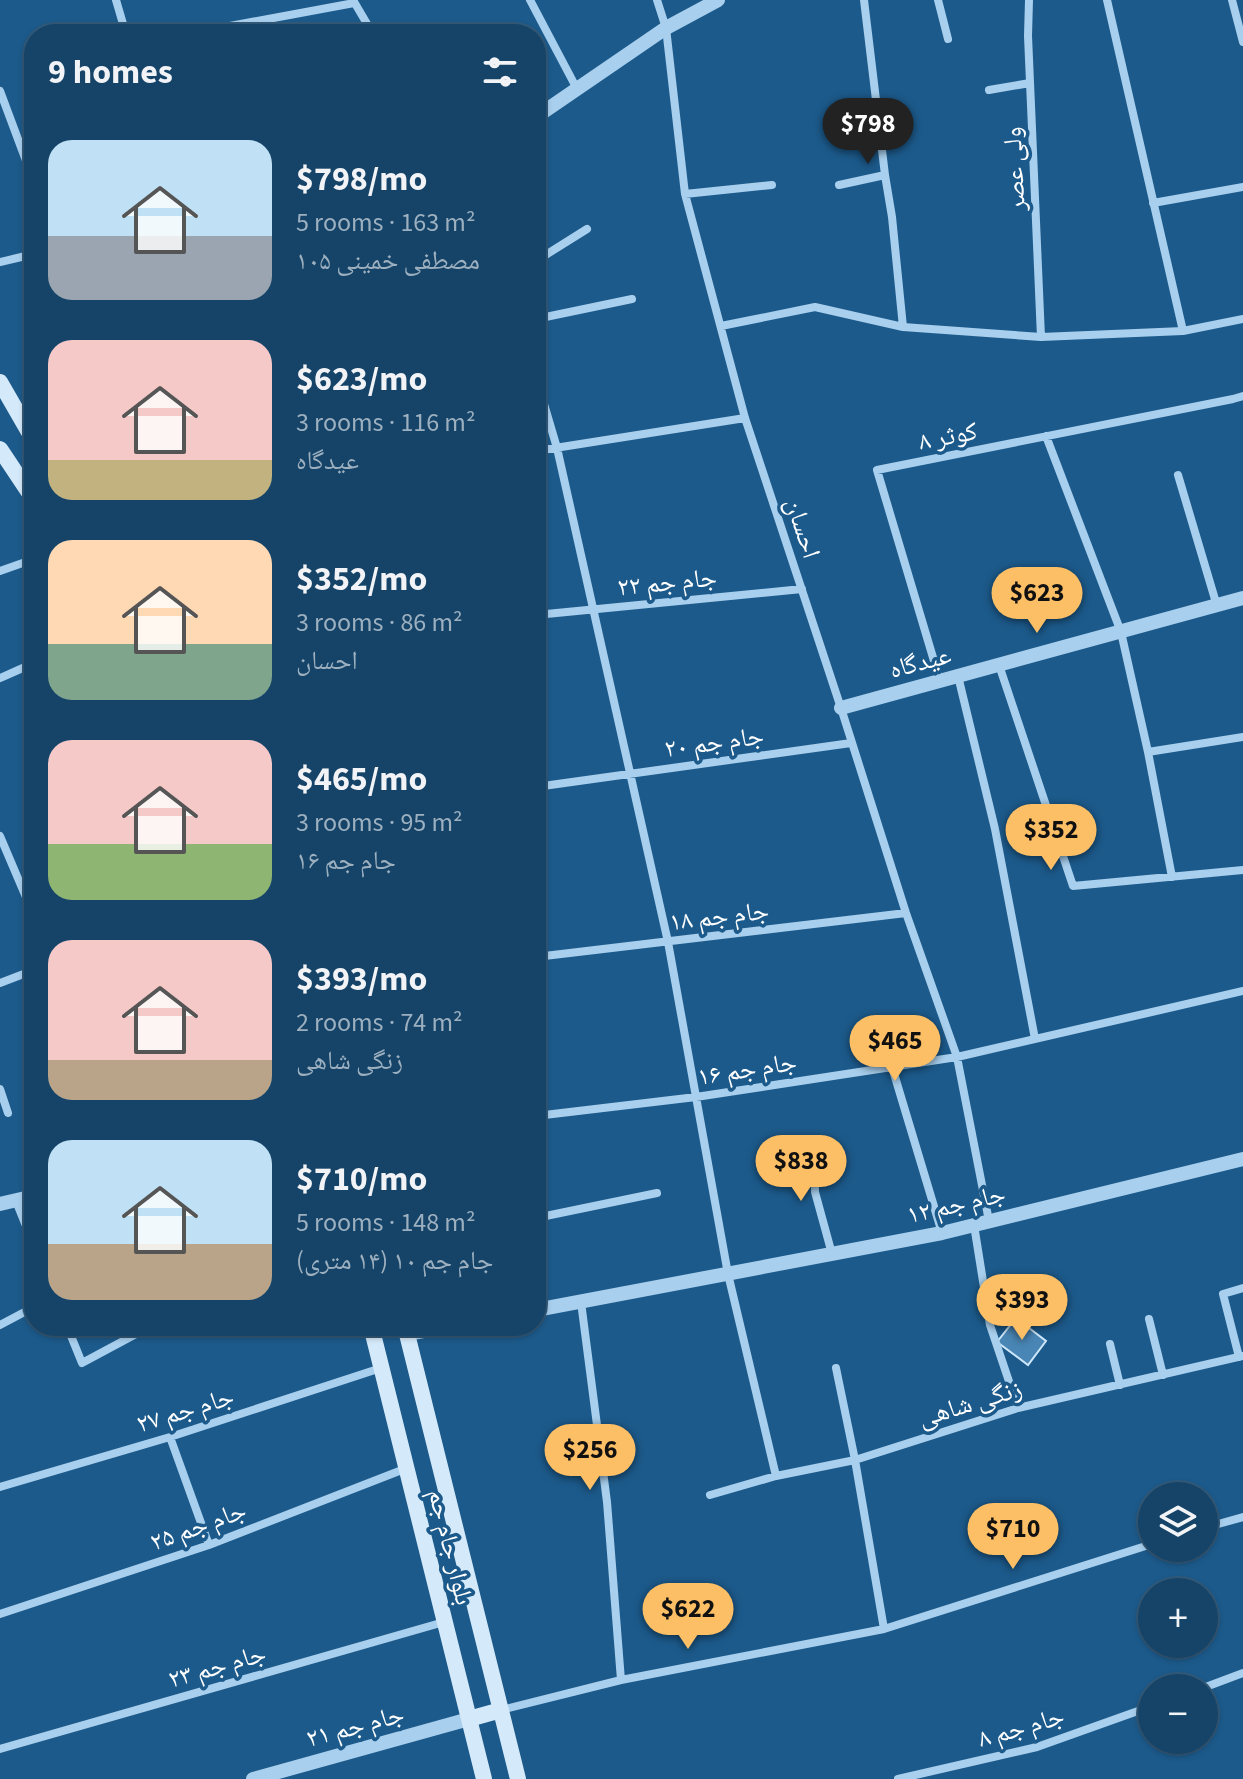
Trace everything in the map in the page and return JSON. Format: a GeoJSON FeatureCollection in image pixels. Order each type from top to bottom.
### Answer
{"type":"FeatureCollection","features":[{"type":"Feature","properties":{"kind":"main road"},"geometry":{"type":"LineString","coordinates":[[0,382],[24,420]]}},
{"type":"Feature","properties":{"kind":"main road"},"geometry":{"type":"LineString","coordinates":[[24,435],[0,447],[24,484]]}},
{"type":"Feature","properties":{"kind":"main road","name":"بلوار جام جم"},"geometry":{"type":"LineString","coordinates":[[374,1336],[484,1779]]}},
{"type":"Feature","properties":{"kind":"main road","name":"بلوار جام جم"},"geometry":{"type":"LineString","coordinates":[[408,1336],[518,1779]]}},
{"type":"Feature","properties":{"kind":"main road"},"geometry":{"type":"LineString","coordinates":[[469,1719],[501,1710]]}},
{"type":"Feature","properties":{"kind":"street"},"geometry":{"type":"LineString","coordinates":[[116,0],[123,24]]}},
{"type":"Feature","properties":{"kind":"street"},"geometry":{"type":"LineString","coordinates":[[530,0],[543,24]]}},
{"type":"Feature","properties":{"kind":"street","name":"احسان"},"geometry":{"type":"LineString","coordinates":[[657,0],[666,28],[685,194],[745,418],[906,913],[957,1057],[989,1221]]}},
{"type":"Feature","properties":{"kind":"street"},"geometry":{"type":"LineString","coordinates":[[546,110],[666,28],[718,0]]}},
{"type":"Feature","properties":{"kind":"street"},"geometry":{"type":"LineString","coordinates":[[864,0],[903,327]]}},
{"type":"Feature","properties":{"kind":"street"},"geometry":{"type":"LineString","coordinates":[[938,0],[948,39]]}},
{"type":"Feature","properties":{"kind":"street","name":"ولی عصر"},"geometry":{"type":"LineString","coordinates":[[1029,0],[1041,337]]}},
{"type":"Feature","properties":{"kind":"street"},"geometry":{"type":"LineString","coordinates":[[1107,0],[1183,331]]}},
{"type":"Feature","properties":{"kind":"street"},"geometry":{"type":"LineString","coordinates":[[1232,0],[1243,42]]}},
{"type":"Feature","properties":{"kind":"street"},"geometry":{"type":"LineString","coordinates":[[239,24],[354,2],[367,24]]}},
{"type":"Feature","properties":{"kind":"street"},"geometry":{"type":"LineString","coordinates":[[546,30],[577,89]]}},
{"type":"Feature","properties":{"kind":"street"},"geometry":{"type":"LineString","coordinates":[[989,90],[1030,83]]}},
{"type":"Feature","properties":{"kind":"street"},"geometry":{"type":"LineString","coordinates":[[0,91],[24,155]]}},
{"type":"Feature","properties":{"kind":"street"},"geometry":{"type":"LineString","coordinates":[[839,185],[885,175]]}},
{"type":"Feature","properties":{"kind":"street"},"geometry":{"type":"LineString","coordinates":[[685,194],[772,185]]}},
{"type":"Feature","properties":{"kind":"street"},"geometry":{"type":"LineString","coordinates":[[1153,203],[1243,187]]}},
{"type":"Feature","properties":{"kind":"street"},"geometry":{"type":"LineString","coordinates":[[546,255],[587,229]]}},
{"type":"Feature","properties":{"kind":"street"},"geometry":{"type":"LineString","coordinates":[[0,262],[24,256]]}},
{"type":"Feature","properties":{"kind":"street"},"geometry":{"type":"LineString","coordinates":[[546,317],[632,299]]}},
{"type":"Feature","properties":{"kind":"street"},"geometry":{"type":"LineString","coordinates":[[721,326],[815,307],[903,327],[1041,337],[1183,331],[1243,319]]}},
{"type":"Feature","properties":{"kind":"street","name":"کوثر ۸"},"geometry":{"type":"LineString","coordinates":[[940,681],[877,470],[1243,396]]}},
{"type":"Feature","properties":{"kind":"street"},"geometry":{"type":"LineString","coordinates":[[546,411],[668,942],[728,1274],[776,1476]]}},
{"type":"Feature","properties":{"kind":"street"},"geometry":{"type":"LineString","coordinates":[[546,450],[745,418]]}},
{"type":"Feature","properties":{"kind":"street"},"geometry":{"type":"LineString","coordinates":[[1046,436],[1121,632],[1172,877]]}},
{"type":"Feature","properties":{"kind":"street"},"geometry":{"type":"LineString","coordinates":[[1178,475],[1217,606]]}},
{"type":"Feature","properties":{"kind":"street"},"geometry":{"type":"LineString","coordinates":[[0,571],[24,563]]}},
{"type":"Feature","properties":{"kind":"street","name":"جام جم ۲۲"},"geometry":{"type":"LineString","coordinates":[[546,614],[802,589]]}},
{"type":"Feature","properties":{"kind":"street","name":"عیدگاه"},"geometry":{"type":"LineString","coordinates":[[841,708],[1243,598]]}},
{"type":"Feature","properties":{"kind":"street"},"geometry":{"type":"LineString","coordinates":[[999,665],[1073,886],[1243,870]]}},
{"type":"Feature","properties":{"kind":"street"},"geometry":{"type":"LineString","coordinates":[[0,678],[24,667]]}},
{"type":"Feature","properties":{"kind":"street"},"geometry":{"type":"LineString","coordinates":[[958,676],[995,829],[1035,1039]]}},
{"type":"Feature","properties":{"kind":"street"},"geometry":{"type":"LineString","coordinates":[[1148,752],[1243,737]]}},
{"type":"Feature","properties":{"kind":"street","name":"جام جم ۲۰"},"geometry":{"type":"LineString","coordinates":[[546,786],[851,743]]}},
{"type":"Feature","properties":{"kind":"street"},"geometry":{"type":"LineString","coordinates":[[0,836],[24,892]]}},
{"type":"Feature","properties":{"kind":"street","name":"جام جم ۱۸"},"geometry":{"type":"LineString","coordinates":[[546,956],[906,913]]}},
{"type":"Feature","properties":{"kind":"street"},"geometry":{"type":"LineString","coordinates":[[0,983],[24,974]]}},
{"type":"Feature","properties":{"kind":"street","name":"جام جم ۱۶"},"geometry":{"type":"LineString","coordinates":[[546,1115],[696,1097],[957,1057],[1243,991]]}},
{"type":"Feature","properties":{"kind":"street"},"geometry":{"type":"LineString","coordinates":[[892,1067],[942,1233]]}},
{"type":"Feature","properties":{"kind":"street"},"geometry":{"type":"LineString","coordinates":[[0,1089],[8,1113]]}},
{"type":"Feature","properties":{"kind":"street"},"geometry":{"type":"LineString","coordinates":[[814,1145],[815,1192],[832,1254]]}},
{"type":"Feature","properties":{"kind":"street","name":"جام جم ۱۲"},"geometry":{"type":"LineString","coordinates":[[546,1308],[942,1233],[1243,1159]]}},
{"type":"Feature","properties":{"kind":"street"},"geometry":{"type":"LineString","coordinates":[[546,1216],[657,1193]]}},
{"type":"Feature","properties":{"kind":"street"},"geometry":{"type":"LineString","coordinates":[[0,1204],[24,1199]]}},
{"type":"Feature","properties":{"kind":"street"},"geometry":{"type":"LineString","coordinates":[[16,1201],[24,1221]]}},
{"type":"Feature","properties":{"kind":"street"},"geometry":{"type":"LineString","coordinates":[[974,1225],[990,1325],[1018,1408]]}},
{"type":"Feature","properties":{"kind":"street"},"geometry":{"type":"LineString","coordinates":[[1241,1357],[1223,1294],[1243,1288]]}},
{"type":"Feature","properties":{"kind":"street"},"geometry":{"type":"LineString","coordinates":[[581,1302],[607,1502],[621,1680]]}},
{"type":"Feature","properties":{"kind":"street"},"geometry":{"type":"LineString","coordinates":[[0,1325],[24,1312]]}},
{"type":"Feature","properties":{"kind":"street"},"geometry":{"type":"LineString","coordinates":[[1149,1319],[1163,1375]]}},
{"type":"Feature","properties":{"kind":"street"},"geometry":{"type":"LineString","coordinates":[[71,1336],[82,1363],[132,1336]]}},
{"type":"Feature","properties":{"kind":"street"},"geometry":{"type":"LineString","coordinates":[[1110,1344],[1120,1385]]}},
{"type":"Feature","properties":{"kind":"street","name":"زنگی شاهی"},"geometry":{"type":"LineString","coordinates":[[710,1495],[776,1476],[855,1460],[1018,1408],[1241,1357]]}},
{"type":"Feature","properties":{"kind":"street","name":"جام جم ۲۷"},"geometry":{"type":"LineString","coordinates":[[0,1487],[170,1437],[382,1368]]}},
{"type":"Feature","properties":{"kind":"street"},"geometry":{"type":"LineString","coordinates":[[836,1368],[884,1629]]}},
{"type":"Feature","properties":{"kind":"street"},"geometry":{"type":"LineString","coordinates":[[170,1437],[209,1545]]}},
{"type":"Feature","properties":{"kind":"street","name":"جام جم ۲۵"},"geometry":{"type":"LineString","coordinates":[[0,1614],[209,1545],[407,1468]]}},
{"type":"Feature","properties":{"kind":"street"},"geometry":{"type":"LineString","coordinates":[[1218,1524],[1243,1517]]}},
{"type":"Feature","properties":{"kind":"street"},"geometry":{"type":"LineString","coordinates":[[501,1710],[621,1680],[884,1629],[1138,1548]]}},
{"type":"Feature","properties":{"kind":"street","name":"جام جم ۲۳"},"geometry":{"type":"LineString","coordinates":[[0,1749],[445,1622]]}},
{"type":"Feature","properties":{"kind":"street"},"geometry":{"type":"LineString","coordinates":[[1218,1682],[1243,1673]]}},
{"type":"Feature","properties":{"kind":"street","name":"جام جم ۸"},"geometry":{"type":"LineString","coordinates":[[898,1779],[1037,1747],[1138,1711]]}},
{"type":"Feature","properties":{"kind":"street","name":"جام جم ۲۱"},"geometry":{"type":"LineString","coordinates":[[253,1779],[469,1719]]}},
{"type":"Feature","properties":{"kind":"building"},"geometry":{"type":"Polygon","coordinates":[[[1016,1318],[1046,1341],[1028,1365],[997,1342],[1016,1318]]]}}]}
